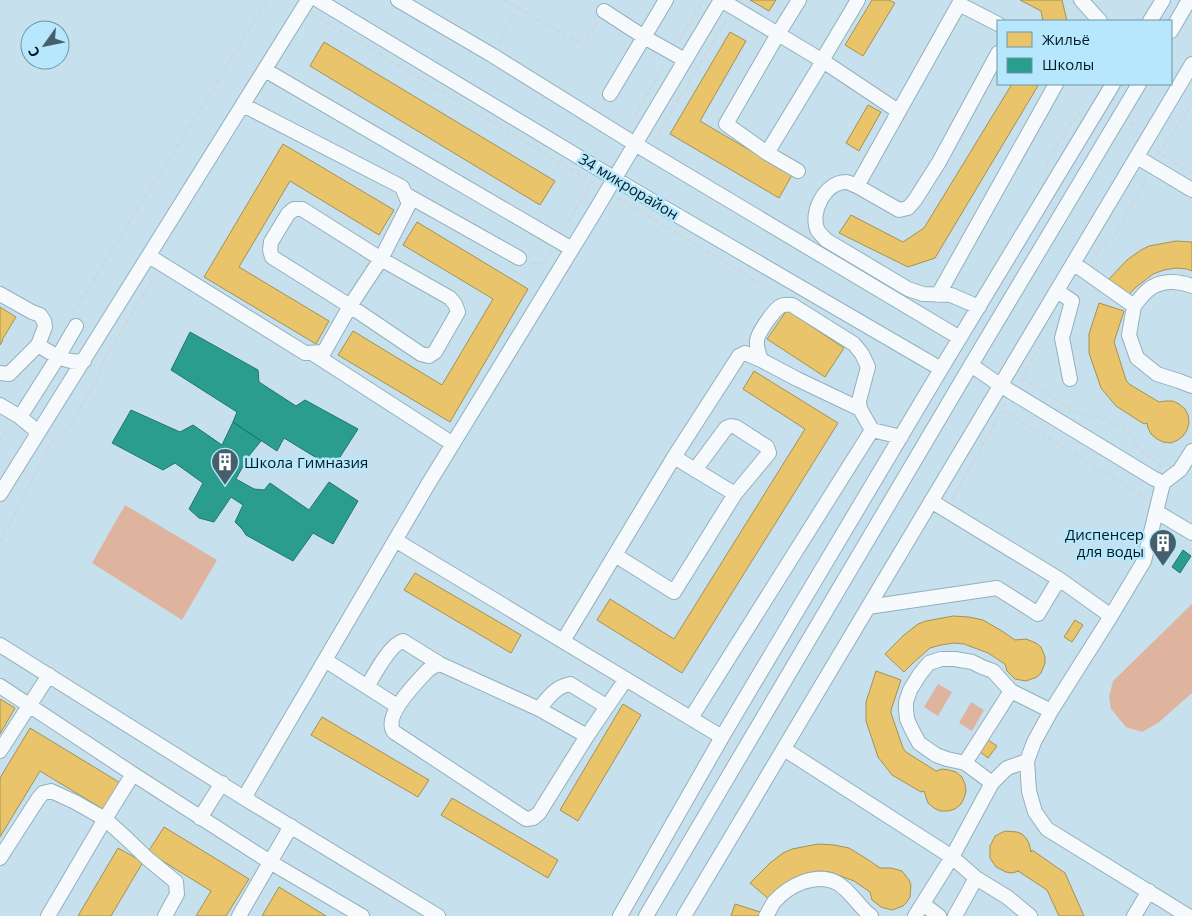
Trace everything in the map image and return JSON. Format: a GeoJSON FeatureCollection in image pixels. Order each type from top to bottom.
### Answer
{"type":"FeatureCollection","features":[{"type":"Feature","properties":{"kind":"street","name":"34 микрорайон"},"geometry":{"type":"LineString","coordinates":[[318,0],[632,189],[941,369]]}},
{"type":"Feature","properties":{"kind":"street"},"geometry":{"type":"LineString","coordinates":[[398,0],[492,55],[647,152],[960,338]]}},
{"type":"Feature","properties":{"kind":"street"},"geometry":{"type":"LineString","coordinates":[[610,94],[666,0]]}},
{"type":"Feature","properties":{"kind":"street"},"geometry":{"type":"LineString","coordinates":[[244,798],[395,540],[614,178],[629,140],[685,60],[721,0],[823,61],[898,112]]}},
{"type":"Feature","properties":{"kind":"street"},"geometry":{"type":"LineString","coordinates":[[798,171],[726,124],[799,0]]}},
{"type":"Feature","properties":{"kind":"street"},"geometry":{"type":"LineString","coordinates":[[767,152],[858,0]]}},
{"type":"Feature","properties":{"kind":"street"},"geometry":{"type":"LineString","coordinates":[[1081,0],[1099,20]]}},
{"type":"Feature","properties":{"kind":"street"},"geometry":{"type":"LineString","coordinates":[[1151,20],[1163,0]]}},
{"type":"Feature","properties":{"kind":"street"},"geometry":{"type":"LineString","coordinates":[[1172,28],[1189,0]]}},
{"type":"Feature","properties":{"kind":"street"},"geometry":{"type":"LineString","coordinates":[[857,186],[960,2],[997,23]]}},
{"type":"Feature","properties":{"kind":"street"},"geometry":{"type":"LineString","coordinates":[[0,494],[306,4]]}},
{"type":"Feature","properties":{"kind":"street"},"geometry":{"type":"LineString","coordinates":[[604,11],[644,37],[685,60]]}},
{"type":"Feature","properties":{"kind":"street"},"geometry":{"type":"LineString","coordinates":[[979,307],[951,295],[924,294],[908,289],[826,240],[818,231],[815,216],[818,205],[824,195],[835,184],[848,182],[900,210],[908,208],[939,162],[997,55]]}},
{"type":"Feature","properties":{"kind":"street"},"geometry":{"type":"LineString","coordinates":[[686,915],[1192,64]]}},
{"type":"Feature","properties":{"kind":"street"},"geometry":{"type":"LineString","coordinates":[[265,70],[572,249]]}},
{"type":"Feature","properties":{"kind":"street"},"geometry":{"type":"LineString","coordinates":[[938,295],[1055,85]]}},
{"type":"Feature","properties":{"kind":"street"},"geometry":{"type":"LineString","coordinates":[[620,916],[722,737],[1112,85]]}},
{"type":"Feature","properties":{"kind":"street"},"geometry":{"type":"LineString","coordinates":[[646,916],[1138,85]]}},
{"type":"Feature","properties":{"kind":"street"},"geometry":{"type":"LineString","coordinates":[[149,256],[305,353],[324,352],[380,259],[409,204],[402,187],[243,105]]}},
{"type":"Feature","properties":{"kind":"street"},"geometry":{"type":"LineString","coordinates":[[1137,157],[1192,190]]}},
{"type":"Feature","properties":{"kind":"street"},"geometry":{"type":"LineString","coordinates":[[405,194],[519,258]]}},
{"type":"Feature","properties":{"kind":"street"},"geometry":{"type":"LineString","coordinates":[[294,209],[302,209],[380,259],[450,298],[455,304],[458,312],[435,352],[429,356],[421,354],[272,257],[270,250],[271,242],[288,214],[294,209]]}},
{"type":"Feature","properties":{"kind":"street"},"geometry":{"type":"LineString","coordinates":[[1073,263],[1134,306]]}},
{"type":"Feature","properties":{"kind":"street"},"geometry":{"type":"LineString","coordinates":[[1192,286],[1177,282],[1166,282],[1148,290],[1134,306],[1129,335],[1137,358],[1157,374],[1192,386]]}},
{"type":"Feature","properties":{"kind":"street"},"geometry":{"type":"LineString","coordinates":[[1057,291],[1072,301],[1062,338],[1070,379]]}},
{"type":"Feature","properties":{"kind":"street"},"geometry":{"type":"LineString","coordinates":[[0,294],[40,315],[44,320],[45,327],[38,345],[9,374],[0,373]]}},
{"type":"Feature","properties":{"kind":"street"},"geometry":{"type":"LineString","coordinates":[[762,360],[757,347],[757,338],[778,306],[792,305],[854,344],[862,354],[868,367],[859,401],[860,409],[872,430],[901,437]]}},
{"type":"Feature","properties":{"kind":"street"},"geometry":{"type":"LineString","coordinates":[[18,416],[58,357],[75,319]]}},
{"type":"Feature","properties":{"kind":"street"},"geometry":{"type":"LineString","coordinates":[[38,345],[58,357],[74,362],[84,361]]}},
{"type":"Feature","properties":{"kind":"street"},"geometry":{"type":"LineString","coordinates":[[312,353],[453,444]]}},
{"type":"Feature","properties":{"kind":"street"},"geometry":{"type":"LineString","coordinates":[[563,641],[674,457],[739,356],[744,353],[762,360],[860,409]]}},
{"type":"Feature","properties":{"kind":"street"},"geometry":{"type":"LineString","coordinates":[[971,365],[1000,385],[1158,481],[1186,473],[1192,451]]}},
{"type":"Feature","properties":{"kind":"street"},"geometry":{"type":"LineString","coordinates":[[0,405],[38,432]]}},
{"type":"Feature","properties":{"kind":"street"},"geometry":{"type":"LineString","coordinates":[[614,555],[674,592],[735,494],[769,453],[767,447],[736,427],[731,426],[726,428],[695,470]]}},
{"type":"Feature","properties":{"kind":"street"},"geometry":{"type":"LineString","coordinates":[[691,718],[872,430]]}},
{"type":"Feature","properties":{"kind":"street"},"geometry":{"type":"LineString","coordinates":[[674,457],[735,494]]}},
{"type":"Feature","properties":{"kind":"street"},"geometry":{"type":"LineString","coordinates":[[1158,481],[1158,508],[1144,561],[1034,742],[1027,761],[1029,792],[1035,812],[1047,829],[1188,916]]}},
{"type":"Feature","properties":{"kind":"street"},"geometry":{"type":"LineString","coordinates":[[931,501],[1059,579],[1112,616]]}},
{"type":"Feature","properties":{"kind":"street"},"geometry":{"type":"LineString","coordinates":[[1158,508],[1192,533]]}},
{"type":"Feature","properties":{"kind":"street"},"geometry":{"type":"LineString","coordinates":[[395,540],[722,737]]}},
{"type":"Feature","properties":{"kind":"street"},"geometry":{"type":"LineString","coordinates":[[868,607],[997,588],[1038,614],[1059,579]]}},
{"type":"Feature","properties":{"kind":"street"},"geometry":{"type":"LineString","coordinates":[[367,687],[391,648],[399,641],[403,641],[440,664],[539,709],[587,736]]}},
{"type":"Feature","properties":{"kind":"street"},"geometry":{"type":"LineString","coordinates":[[0,645],[244,798],[438,916]]}},
{"type":"Feature","properties":{"kind":"street"},"geometry":{"type":"LineString","coordinates":[[992,783],[964,763],[936,755],[919,743],[911,728],[906,709],[908,696],[913,684],[929,663],[941,659],[972,662],[993,671],[1011,691],[1051,712]]}},
{"type":"Feature","properties":{"kind":"street"},"geometry":{"type":"LineString","coordinates":[[325,660],[397,706]]}},
{"type":"Feature","properties":{"kind":"street"},"geometry":{"type":"LineString","coordinates":[[440,664],[428,670],[397,706],[390,723],[391,728],[394,732],[526,819],[533,818],[539,813],[606,706],[626,679]]}},
{"type":"Feature","properties":{"kind":"street"},"geometry":{"type":"LineString","coordinates":[[0,751],[49,675]]}},
{"type":"Feature","properties":{"kind":"street"},"geometry":{"type":"LineString","coordinates":[[539,709],[557,688],[570,684],[606,706]]}},
{"type":"Feature","properties":{"kind":"street"},"geometry":{"type":"LineString","coordinates":[[0,686],[200,818],[362,916]]}},
{"type":"Feature","properties":{"kind":"street"},"geometry":{"type":"LineString","coordinates":[[964,763],[1011,691]]}},
{"type":"Feature","properties":{"kind":"street"},"geometry":{"type":"LineString","coordinates":[[784,749],[952,857],[976,878],[1007,897],[1030,916]]}},
{"type":"Feature","properties":{"kind":"street"},"geometry":{"type":"LineString","coordinates":[[915,916],[952,857],[992,783],[1007,768],[1027,761]]}},
{"type":"Feature","properties":{"kind":"street"},"geometry":{"type":"LineString","coordinates":[[48,916],[133,774]]}},
{"type":"Feature","properties":{"kind":"street"},"geometry":{"type":"LineString","coordinates":[[200,818],[222,783]]}},
{"type":"Feature","properties":{"kind":"street"},"geometry":{"type":"LineString","coordinates":[[0,858],[38,799],[43,793],[51,790],[105,819],[176,882],[177,894],[165,916]]}},
{"type":"Feature","properties":{"kind":"street"},"geometry":{"type":"LineString","coordinates":[[240,916],[291,826]]}},
{"type":"Feature","properties":{"kind":"street"},"geometry":{"type":"LineString","coordinates":[[955,916],[976,878]]}},
{"type":"Feature","properties":{"kind":"street"},"geometry":{"type":"LineString","coordinates":[[766,916],[774,902],[787,891],[804,881],[823,879],[839,884],[870,916]]}},
{"type":"Feature","properties":{"kind":"street"},"geometry":{"type":"LineString","coordinates":[[1134,916],[1149,891]]}},
{"type":"Feature","properties":{"kind":"street"},"geometry":{"type":"LineString","coordinates":[[923,904],[939,916]]}},
{"type":"Feature","properties":{"kind":"path"},"geometry":{"type":"LineString","coordinates":[[75,319],[140,204],[198,114],[267,0]]}},
{"type":"Feature","properties":{"kind":"path"},"geometry":{"type":"LineString","coordinates":[[504,0],[583,45],[604,11]]}},
{"type":"Feature","properties":{"kind":"path"},"geometry":{"type":"LineString","coordinates":[[629,140],[671,52],[703,0]]}},
{"type":"Feature","properties":{"kind":"path"},"geometry":{"type":"LineString","coordinates":[[306,4],[596,184]]}},
{"type":"Feature","properties":{"kind":"path"},"geometry":{"type":"LineString","coordinates":[[492,55],[517,8]]}},
{"type":"Feature","properties":{"kind":"path"},"geometry":{"type":"LineString","coordinates":[[647,152],[734,8]]}},
{"type":"Feature","properties":{"kind":"path"},"geometry":{"type":"LineString","coordinates":[[1120,117],[1192,173]]}},
{"type":"Feature","properties":{"kind":"path"},"geometry":{"type":"LineString","coordinates":[[632,189],[623,201],[758,282],[785,277]]}},
{"type":"Feature","properties":{"kind":"path"},"geometry":{"type":"LineString","coordinates":[[0,542],[52,440],[69,427],[101,372],[101,364],[162,264]]}},
{"type":"Feature","properties":{"kind":"path"},"geometry":{"type":"LineString","coordinates":[[1022,378],[1078,413],[1108,420],[1131,434],[1136,446],[1163,467],[1158,481]]}},
{"type":"Feature","properties":{"kind":"path"},"geometry":{"type":"LineString","coordinates":[[990,402],[1150,501],[1158,508]]}},
{"type":"Feature","properties":{"kind":"path"},"geometry":{"type":"LineString","coordinates":[[0,441],[18,416]]}},
{"type":"Feature","properties":{"kind":"shaded area"},"geometry":{"type":"Polygon","coordinates":[[[125,505],[217,560],[182,620],[92,563],[125,505]]]}},
{"type":"Feature","properties":{"kind":"shaded area"},"geometry":{"type":"Polygon","coordinates":[[[1192,604],[1192,693],[1158,723],[1142,732],[1126,727],[1111,709],[1109,697],[1113,681],[1192,604]]]}},
{"type":"Feature","properties":{"kind":"shaded area"},"geometry":{"type":"Polygon","coordinates":[[[938,684],[952,692],[938,716],[924,707],[938,684]]]}},
{"type":"Feature","properties":{"kind":"shaded area"},"geometry":{"type":"Polygon","coordinates":[[[971,702],[984,710],[972,731],[959,723],[971,702]]]}},
{"type":"Feature","properties":{"kind":"building: Жильё"},"geometry":{"type":"Polygon","coordinates":[[[750,0],[776,0],[769,11],[750,0]]]}},
{"type":"Feature","properties":{"kind":"building: Жильё"},"geometry":{"type":"Polygon","coordinates":[[[872,0],[889,0],[895,3],[863,56],[845,45],[872,0]]]}},
{"type":"Feature","properties":{"kind":"building: Жильё"},"geometry":{"type":"Polygon","coordinates":[[[1020,0],[1062,0],[1067,20],[1043,20],[1041,11],[1020,0]]]}},
{"type":"Feature","properties":{"kind":"building: Жильё"},"geometry":{"type":"Polygon","coordinates":[[[730,32],[746,41],[700,121],[792,175],[779,198],[670,134],[730,32]]]}},
{"type":"Feature","properties":{"kind":"building: Жильё"},"geometry":{"type":"Polygon","coordinates":[[[324,42],[555,181],[540,205],[310,66],[324,42]]]}},
{"type":"Feature","properties":{"kind":"building: Жильё"},"geometry":{"type":"Polygon","coordinates":[[[1011,85],[1038,85],[935,258],[908,267],[839,233],[851,215],[903,242],[924,228],[1011,85]]]}},
{"type":"Feature","properties":{"kind":"building: Жильё"},"geometry":{"type":"Polygon","coordinates":[[[868,105],[881,112],[859,151],[846,143],[868,105]]]}},
{"type":"Feature","properties":{"kind":"building: Жильё"},"geometry":{"type":"Polygon","coordinates":[[[283,144],[394,210],[379,235],[290,181],[239,267],[329,321],[316,344],[204,277],[283,144]]]}},
{"type":"Feature","properties":{"kind":"building: Жильё"},"geometry":{"type":"Polygon","coordinates":[[[417,222],[528,289],[450,422],[338,355],[353,331],[442,385],[493,299],[403,245],[417,222]]]}},
{"type":"Feature","properties":{"kind":"building: Жильё"},"geometry":{"type":"Polygon","coordinates":[[[1176,241],[1192,242],[1192,271],[1176,268],[1153,274],[1127,297],[1108,280],[1127,260],[1141,250],[1149,246],[1176,241]]]}},
{"type":"Feature","properties":{"kind":"building: Жильё"},"geometry":{"type":"Polygon","coordinates":[[[1099,303],[1124,311],[1114,342],[1129,384],[1159,402],[1173,401],[1185,409],[1189,423],[1187,430],[1178,440],[1171,443],[1157,439],[1151,434],[1147,423],[1144,424],[1116,406],[1101,388],[1089,353],[1089,334],[1099,303]]]}},
{"type":"Feature","properties":{"kind":"building: Жильё"},"geometry":{"type":"Polygon","coordinates":[[[0,307],[16,317],[0,345],[0,307]]]}},
{"type":"Feature","properties":{"kind":"building: Жильё"},"geometry":{"type":"Polygon","coordinates":[[[787,310],[844,348],[825,377],[767,339],[787,310]]]}},
{"type":"Feature","properties":{"kind":"building: Жильё"},"geometry":{"type":"Polygon","coordinates":[[[754,371],[838,423],[682,673],[597,620],[610,599],[674,639],[805,429],[743,389],[754,371]]]}},
{"type":"Feature","properties":{"kind":"building: Жильё"},"geometry":{"type":"Polygon","coordinates":[[[415,573],[521,635],[511,653],[404,590],[415,573]]]}},
{"type":"Feature","properties":{"kind":"building: Жильё"},"geometry":{"type":"Polygon","coordinates":[[[953,616],[983,620],[1015,640],[1026,639],[1036,643],[1041,647],[1045,657],[1041,673],[1037,677],[1026,681],[1015,679],[1007,671],[1005,664],[988,653],[964,644],[954,643],[930,648],[904,672],[885,654],[918,624],[953,616]]]}},
{"type":"Feature","properties":{"kind":"building: Жильё"},"geometry":{"type":"Polygon","coordinates":[[[1075,620],[1083,625],[1072,642],[1064,637],[1075,620]]]}},
{"type":"Feature","properties":{"kind":"building: Жильё"},"geometry":{"type":"Polygon","coordinates":[[[876,671],[901,680],[891,713],[906,752],[936,771],[942,769],[949,770],[956,772],[962,777],[966,791],[961,804],[955,809],[940,811],[934,808],[928,803],[924,791],[921,792],[892,775],[878,757],[866,721],[866,702],[876,671]]]}},
{"type":"Feature","properties":{"kind":"building: Жильё"},"geometry":{"type":"Polygon","coordinates":[[[0,699],[15,708],[0,734],[0,699]]]}},
{"type":"Feature","properties":{"kind":"building: Жильё"},"geometry":{"type":"Polygon","coordinates":[[[623,704],[641,715],[578,821],[560,810],[623,704]]]}},
{"type":"Feature","properties":{"kind":"building: Жильё"},"geometry":{"type":"Polygon","coordinates":[[[322,717],[429,780],[418,797],[311,735],[322,717]]]}},
{"type":"Feature","properties":{"kind":"building: Жильё"},"geometry":{"type":"Polygon","coordinates":[[[30,728],[122,784],[106,811],[40,771],[0,837],[0,778],[30,728]]]}},
{"type":"Feature","properties":{"kind":"building: Жильё"},"geometry":{"type":"Polygon","coordinates":[[[988,740],[997,746],[988,758],[980,752],[988,740]]]}},
{"type":"Feature","properties":{"kind":"building: Жильё"},"geometry":{"type":"Polygon","coordinates":[[[452,798],[558,860],[548,878],[441,815],[452,798]]]}},
{"type":"Feature","properties":{"kind":"building: Жильё"},"geometry":{"type":"Polygon","coordinates":[[[164,827],[249,879],[226,916],[196,916],[211,891],[148,852],[164,827]]]}},
{"type":"Feature","properties":{"kind":"building: Жильё"},"geometry":{"type":"Polygon","coordinates":[[[1005,831],[1022,834],[1029,843],[1031,852],[1032,850],[1065,873],[1084,916],[1059,916],[1047,890],[1018,871],[1006,872],[996,867],[990,858],[990,846],[995,836],[1005,831]]]}},
{"type":"Feature","properties":{"kind":"building: Жильё"},"geometry":{"type":"Polygon","coordinates":[[[818,844],[849,848],[880,868],[902,871],[911,885],[910,897],[907,902],[903,906],[892,910],[881,907],[872,900],[870,892],[854,881],[830,872],[819,871],[796,877],[770,900],[750,883],[783,853],[792,849],[818,844]]]}},
{"type":"Feature","properties":{"kind":"building: Жильё"},"geometry":{"type":"Polygon","coordinates":[[[118,848],[143,862],[111,916],[78,916],[118,848]]]}},
{"type":"Feature","properties":{"kind":"building: Жильё"},"geometry":{"type":"Polygon","coordinates":[[[279,887],[326,916],[262,916],[279,887]]]}},
{"type":"Feature","properties":{"kind":"building: Жильё"},"geometry":{"type":"Polygon","coordinates":[[[735,904],[760,912],[759,916],[731,916],[735,904]]]}},
{"type":"Feature","properties":{"kind":"building: Школы"},"geometry":{"type":"Polygon","coordinates":[[[190,332],[258,370],[259,382],[296,406],[305,400],[358,429],[333,468],[284,438],[277,451],[233,422],[237,412],[171,370],[190,332]]]}},
{"type":"Feature","properties":{"kind":"building: Школы","name":"Школа Гимназия"},"geometry":{"type":"Polygon","coordinates":[[[131,410],[180,432],[193,425],[222,445],[233,422],[261,441],[248,457],[236,479],[254,489],[264,490],[270,483],[309,510],[329,482],[358,501],[333,544],[313,533],[293,561],[246,535],[235,522],[243,505],[231,497],[214,522],[199,518],[189,509],[203,483],[175,463],[163,470],[112,443],[131,410]]]}},
{"type":"Feature","properties":{"kind":"building: Школы"},"geometry":{"type":"Polygon","coordinates":[[[1183,550],[1191,556],[1180,573],[1172,567],[1183,550]]]}},
{"type":"Feature","properties":{"kind":"place","name":"Школа Гимназия"},"geometry":{"type":"Point","coordinates":[225,486]}},
{"type":"Feature","properties":{"kind":"place","name":"Диспенсер для воды"},"geometry":{"type":"Point","coordinates":[1163,567]}}]}
